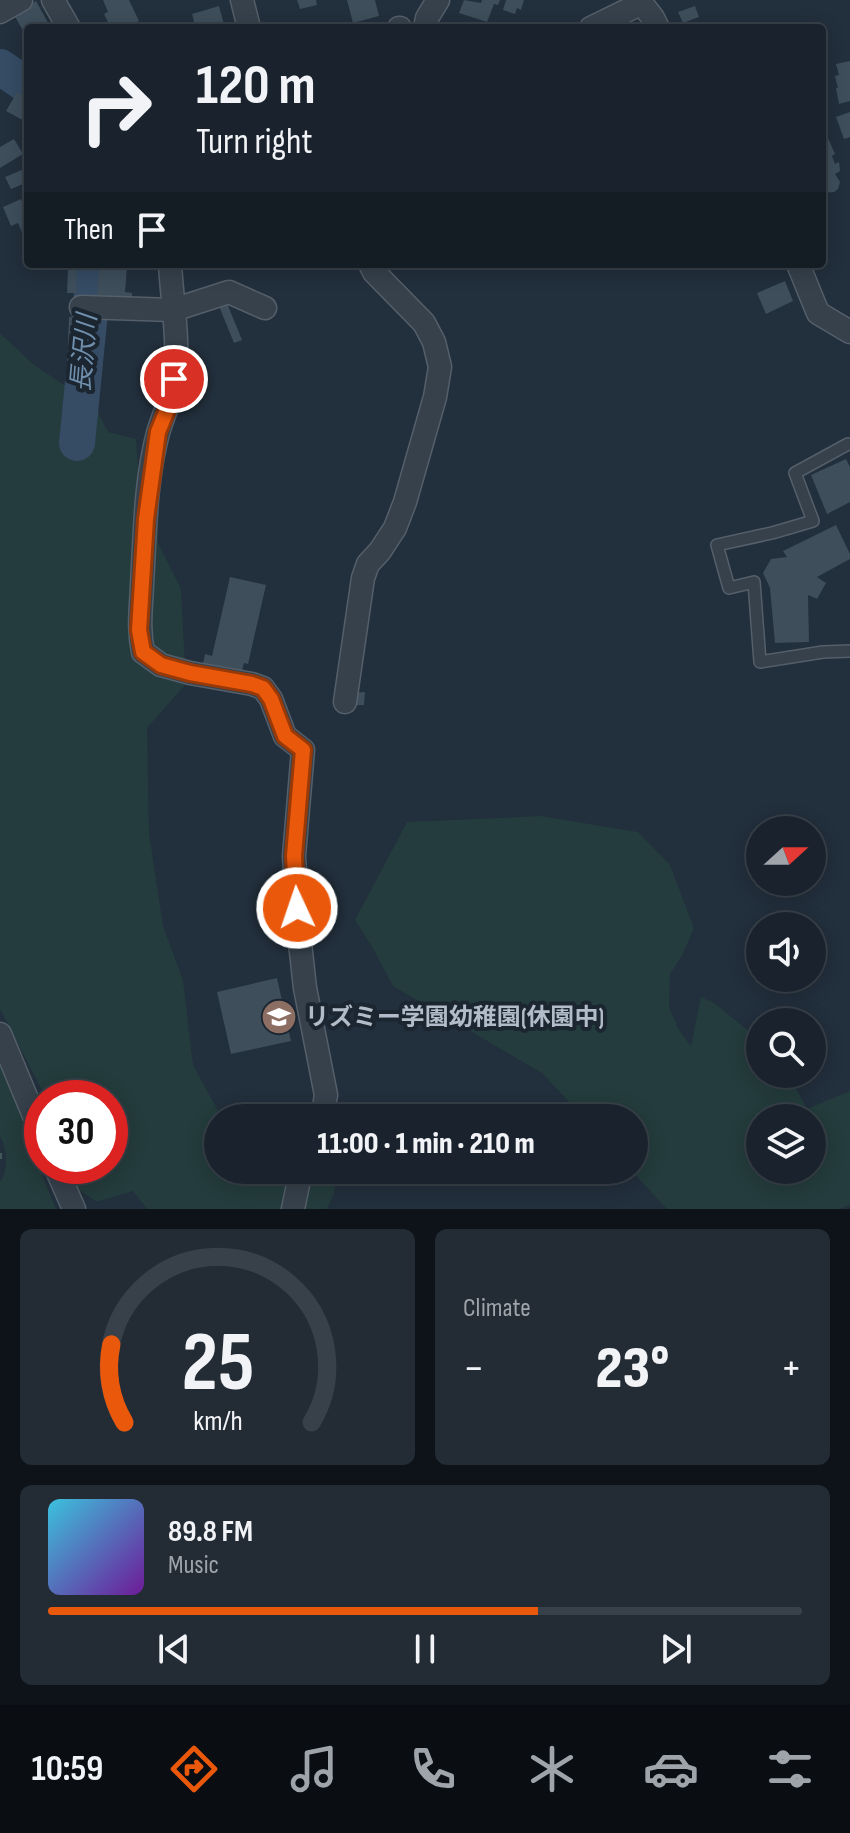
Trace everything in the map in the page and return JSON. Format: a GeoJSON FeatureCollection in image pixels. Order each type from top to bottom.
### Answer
{"type":"FeatureCollection","features":[{"type":"Feature","properties":{"kind":"street"},"geometry":{"type":"LineString","coordinates":[[0,12],[21,0]]}},
{"type":"Feature","properties":{"kind":"street"},"geometry":{"type":"LineString","coordinates":[[53,0],[67,24]]}},
{"type":"Feature","properties":{"kind":"street"},"geometry":{"type":"LineString","coordinates":[[242,0],[248,24]]}},
{"type":"Feature","properties":{"kind":"street"},"geometry":{"type":"LineString","coordinates":[[426,24],[438,0]]}},
{"type":"Feature","properties":{"kind":"street"},"geometry":{"type":"LineString","coordinates":[[599,24],[641,2],[656,24]]}},
{"type":"Feature","properties":{"kind":"street"},"geometry":{"type":"LineString","coordinates":[[170,268],[175,332],[174,379],[169,405],[158,432],[143,543],[139,630],[143,652],[161,665],[263,688],[271,699],[285,736],[303,750],[294,856],[305,988],[326,1095],[324,1104]]}},
{"type":"Feature","properties":{"kind":"street"},"geometry":{"type":"LineString","coordinates":[[345,702],[363,578],[368,564],[395,528],[405,502],[435,397],[440,367],[434,342],[424,323],[372,268]]}},
{"type":"Feature","properties":{"kind":"street"},"geometry":{"type":"LineString","coordinates":[[800,268],[818,313],[850,332]]}},
{"type":"Feature","properties":{"kind":"street"},"geometry":{"type":"LineString","coordinates":[[90,307],[173,310],[229,292],[265,308]]}},
{"type":"Feature","properties":{"kind":"street"},"geometry":{"type":"LineString","coordinates":[[0,1034],[24,1092]]}},
{"type":"Feature","properties":{"kind":"street"},"geometry":{"type":"LineString","coordinates":[[63,1184],[74,1209]]}},
{"type":"Feature","properties":{"kind":"street"},"geometry":{"type":"LineString","coordinates":[[293,1209],[298,1184]]}},
{"type":"Feature","properties":{"kind":"lane"},"geometry":{"type":"LineString","coordinates":[[848,444],[795,473],[813,521],[717,545],[729,588],[754,582],[760,662],[850,651]]}},
{"type":"Feature","properties":{"kind":"path"},"geometry":{"type":"LineString","coordinates":[[0,1153],[0,1159]]}},
{"type":"Feature","properties":{"kind":"green space"},"geometry":{"type":"Polygon","coordinates":[[[0,333],[33,364],[95,406],[108,432],[136,439],[138,466],[159,490],[158,543],[181,589],[186,684],[147,728],[149,833],[163,926],[183,980],[193,1065],[214,1104],[204,1104],[204,1184],[335,1184],[327,1209],[147,1209],[133,1191],[97,1202],[70,1184],[128,1184],[128,1080],[37,1080],[0,1009],[0,333]]]}},
{"type":"Feature","properties":{"kind":"green space"},"geometry":{"type":"Polygon","coordinates":[[[541,816],[638,832],[670,865],[694,928],[670,974],[669,1007],[679,1030],[691,1046],[701,997],[714,1003],[746,1029],[746,1088],[796,1088],[804,1104],[746,1104],[746,1184],[826,1184],[826,1104],[819,1104],[850,1091],[850,1205],[839,1209],[667,1209],[644,1184],[648,1184],[648,1104],[571,1104],[542,1073],[393,986],[355,920],[407,822],[541,816]]]}},
{"type":"Feature","properties":{"kind":"green space"},"geometry":{"type":"Polygon","coordinates":[[[0,1062],[18,1100],[24,1122],[24,1184],[46,1184],[56,1209],[0,1209],[0,1182],[6,1159],[0,1136],[0,1062]]]}},
{"type":"Feature","properties":{"kind":"building"},"geometry":{"type":"Polygon","coordinates":[[[103,0],[129,0],[139,21],[109,24],[104,14],[108,12],[103,0]]]}},
{"type":"Feature","properties":{"kind":"building"},"geometry":{"type":"Polygon","coordinates":[[[297,0],[316,0],[317,5],[300,9],[297,0]]]}},
{"type":"Feature","properties":{"kind":"building"},"geometry":{"type":"Polygon","coordinates":[[[347,0],[375,0],[379,16],[353,23],[347,0]]]}},
{"type":"Feature","properties":{"kind":"building"},"geometry":{"type":"Polygon","coordinates":[[[464,0],[481,3],[482,0],[500,0],[498,5],[494,4],[487,22],[459,13],[464,0]]]}},
{"type":"Feature","properties":{"kind":"building"},"geometry":{"type":"Polygon","coordinates":[[[506,0],[524,0],[521,10],[517,8],[515,14],[503,10],[506,0]]]}},
{"type":"Feature","properties":{"kind":"building"},"geometry":{"type":"Polygon","coordinates":[[[36,1],[49,24],[24,24],[24,32],[14,15],[36,1]]]}},
{"type":"Feature","properties":{"kind":"building"},"geometry":{"type":"Polygon","coordinates":[[[219,6],[224,24],[195,24],[192,14],[219,6]]]}},
{"type":"Feature","properties":{"kind":"building"},"geometry":{"type":"Polygon","coordinates":[[[695,6],[699,17],[683,23],[678,12],[695,6]]]}},
{"type":"Feature","properties":{"kind":"building"},"geometry":{"type":"Polygon","coordinates":[[[850,61],[850,101],[839,104],[836,64],[850,61]]]}},
{"type":"Feature","properties":{"kind":"building"},"geometry":{"type":"Polygon","coordinates":[[[17,92],[24,96],[24,121],[6,111],[17,92]]]}},
{"type":"Feature","properties":{"kind":"building"},"geometry":{"type":"Polygon","coordinates":[[[850,112],[850,137],[844,139],[836,117],[850,112]]]}},
{"type":"Feature","properties":{"kind":"building"},"geometry":{"type":"Polygon","coordinates":[[[14,139],[23,154],[0,168],[0,147],[14,139]]]}},
{"type":"Feature","properties":{"kind":"building"},"geometry":{"type":"Polygon","coordinates":[[[826,139],[835,154],[832,156],[835,164],[839,162],[840,171],[835,174],[840,182],[838,189],[826,193],[826,139]]]}},
{"type":"Feature","properties":{"kind":"building"},"geometry":{"type":"Polygon","coordinates":[[[24,169],[24,184],[11,189],[5,177],[24,169]]]}},
{"type":"Feature","properties":{"kind":"building"},"geometry":{"type":"Polygon","coordinates":[[[21,199],[24,237],[18,223],[11,226],[3,207],[21,199]]]}},
{"type":"Feature","properties":{"kind":"building"},"geometry":{"type":"Polygon","coordinates":[[[99,268],[127,268],[125,292],[132,293],[132,302],[97,301],[99,268]]]}},
{"type":"Feature","properties":{"kind":"building"},"geometry":{"type":"Polygon","coordinates":[[[68,269],[77,269],[76,293],[67,293],[68,269]]]}},
{"type":"Feature","properties":{"kind":"building"},"geometry":{"type":"Polygon","coordinates":[[[785,281],[793,301],[766,314],[757,293],[785,281]]]}},
{"type":"Feature","properties":{"kind":"building"},"geometry":{"type":"Polygon","coordinates":[[[227,303],[242,340],[234,343],[219,306],[227,303]]]}},
{"type":"Feature","properties":{"kind":"building"},"geometry":{"type":"Polygon","coordinates":[[[69,317],[78,317],[77,345],[68,345],[69,317]]]}},
{"type":"Feature","properties":{"kind":"building"},"geometry":{"type":"Polygon","coordinates":[[[846,459],[850,467],[850,502],[827,514],[811,475],[846,459]]]}},
{"type":"Feature","properties":{"kind":"building"},"geometry":{"type":"Polygon","coordinates":[[[836,525],[850,559],[817,577],[826,583],[817,599],[808,595],[809,642],[775,643],[770,588],[763,573],[771,559],[787,557],[783,551],[836,525]]]}},
{"type":"Feature","properties":{"kind":"building"},"geometry":{"type":"Polygon","coordinates":[[[230,577],[266,585],[248,664],[244,663],[241,675],[202,669],[205,654],[212,656],[230,577]]]}},
{"type":"Feature","properties":{"kind":"building"},"geometry":{"type":"Polygon","coordinates":[[[365,692],[364,705],[350,705],[350,693],[365,692]]]}},
{"type":"Feature","properties":{"kind":"building"},"geometry":{"type":"Polygon","coordinates":[[[277,978],[291,1041],[231,1054],[217,992],[277,978]]]}},
{"type":"Feature","properties":{"kind":"waterway","name":"長沢川"},"geometry":{"type":"LineString","coordinates":[[0,67],[24,83]]}},
{"type":"Feature","properties":{"kind":"waterway","name":"長沢川"},"geometry":{"type":"LineString","coordinates":[[77,443],[92,268]]}},
{"type":"Feature","properties":{"kind":"place","name":"リズミー学園幼稚園(休園中)"},"geometry":{"type":"Point","coordinates":[279,1017]}},
{"type":"Feature","properties":{"kind":"route"},"geometry":{"type":"LineString","coordinates":[[174,379],[169,405],[158,432],[143,543],[139,630],[143,652],[161,665],[263,688],[271,699],[285,736],[303,750],[294,856],[297,908]]}}]}
